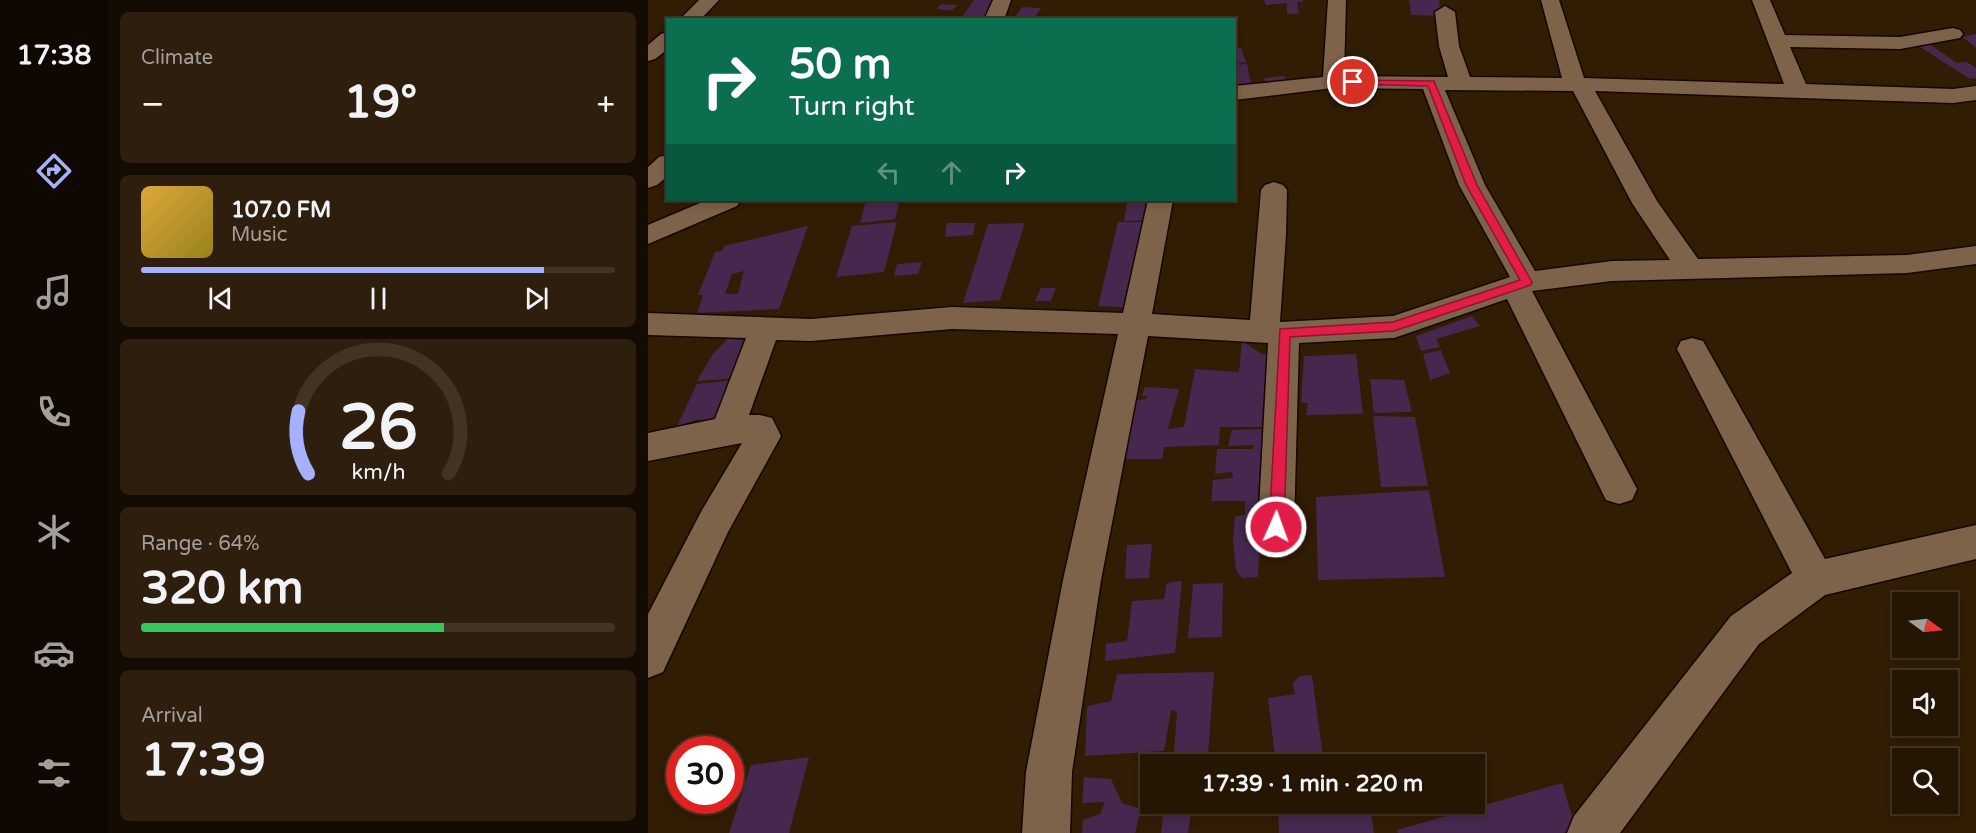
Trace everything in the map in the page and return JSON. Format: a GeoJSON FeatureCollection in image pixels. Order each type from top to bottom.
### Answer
{"type":"FeatureCollection","features":[{"type":"Feature","properties":{"kind":"street"},"geometry":{"type":"LineString","coordinates":[[690,18],[710,0]]}},
{"type":"Feature","properties":{"kind":"street"},"geometry":{"type":"LineString","coordinates":[[995,18],[1002,0]]}},
{"type":"Feature","properties":{"kind":"street"},"geometry":{"type":"LineString","coordinates":[[1333,82],[1337,0]]}},
{"type":"Feature","properties":{"kind":"street"},"geometry":{"type":"LineString","coordinates":[[1550,0],[1578,85],[1645,203],[1691,270]]}},
{"type":"Feature","properties":{"kind":"street"},"geometry":{"type":"LineString","coordinates":[[1761,0],[1798,92]]}},
{"type":"Feature","properties":{"kind":"street"},"geometry":{"type":"LineString","coordinates":[[1445,12],[1449,46],[1461,83]]}},
{"type":"Feature","properties":{"kind":"street"},"geometry":{"type":"LineString","coordinates":[[648,30],[666,32]]}},
{"type":"Feature","properties":{"kind":"street"},"geometry":{"type":"LineString","coordinates":[[1779,41],[1900,43],[1953,34]]}},
{"type":"Feature","properties":{"kind":"street"},"geometry":{"type":"LineString","coordinates":[[648,55],[666,40]]}},
{"type":"Feature","properties":{"kind":"street"},"geometry":{"type":"LineString","coordinates":[[1236,93],[1333,82],[1578,85],[1953,96],[1976,93]]}},
{"type":"Feature","properties":{"kind":"street"},"geometry":{"type":"LineString","coordinates":[[1431,83],[1472,185],[1619,489]]}},
{"type":"Feature","properties":{"kind":"street"},"geometry":{"type":"LineString","coordinates":[[648,180],[666,164]]}},
{"type":"Feature","properties":{"kind":"street"},"geometry":{"type":"LineString","coordinates":[[1274,190],[1276,527]]}},
{"type":"Feature","properties":{"kind":"street"},"geometry":{"type":"LineString","coordinates":[[648,235],[726,201]]}},
{"type":"Feature","properties":{"kind":"street"},"geometry":{"type":"LineString","coordinates":[[1046,833],[1049,772],[1082,580],[1161,201]]}},
{"type":"Feature","properties":{"kind":"street"},"geometry":{"type":"LineString","coordinates":[[648,324],[811,330],[952,318],[1134,324],[1274,332],[1394,327],[1521,285],[1612,271],[1907,264],[1976,255]]}},
{"type":"Feature","properties":{"kind":"street"},"geometry":{"type":"LineString","coordinates":[[728,430],[765,328]]}},
{"type":"Feature","properties":{"kind":"street"},"geometry":{"type":"LineString","coordinates":[[1692,349],[1815,579]]}},
{"type":"Feature","properties":{"kind":"street"},"geometry":{"type":"LineString","coordinates":[[648,447],[728,430],[760,429],[764,436],[715,522],[648,657]]}},
{"type":"Feature","properties":{"kind":"street"},"geometry":{"type":"LineString","coordinates":[[1591,833],[1745,630],[1815,579],[1976,542]]}},
{"type":"Feature","properties":{"kind":"building"},"geometry":{"type":"Polygon","coordinates":[[[974,0],[1000,0],[992,18],[961,18],[974,0]]]}},
{"type":"Feature","properties":{"kind":"building"},"geometry":{"type":"Polygon","coordinates":[[[1264,0],[1303,0],[1303,2],[1297,2],[1299,14],[1287,14],[1287,3],[1266,5],[1264,0]]]}},
{"type":"Feature","properties":{"kind":"building"},"geometry":{"type":"Polygon","coordinates":[[[1409,0],[1439,0],[1441,16],[1411,15],[1409,0]]]}},
{"type":"Feature","properties":{"kind":"building"},"geometry":{"type":"Polygon","coordinates":[[[941,4],[957,5],[953,10],[937,9],[941,4]]]}},
{"type":"Feature","properties":{"kind":"building"},"geometry":{"type":"Polygon","coordinates":[[[1022,7],[1041,8],[1034,18],[1014,18],[1022,7]]]}},
{"type":"Feature","properties":{"kind":"building"},"geometry":{"type":"Polygon","coordinates":[[[1976,34],[1976,48],[1963,37],[1976,34]]]}},
{"type":"Feature","properties":{"kind":"building"},"geometry":{"type":"Polygon","coordinates":[[[1925,41],[1957,63],[1967,62],[1976,68],[1976,78],[1970,79],[1914,43],[1925,41]]]}},
{"type":"Feature","properties":{"kind":"building"},"geometry":{"type":"Polygon","coordinates":[[[1236,48],[1241,48],[1246,62],[1236,64],[1236,48]]]}},
{"type":"Feature","properties":{"kind":"building"},"geometry":{"type":"Polygon","coordinates":[[[1247,64],[1251,85],[1236,86],[1236,65],[1247,64]]]}},
{"type":"Feature","properties":{"kind":"building"},"geometry":{"type":"Polygon","coordinates":[[[1284,76],[1286,80],[1266,83],[1264,78],[1284,76]]]}},
{"type":"Feature","properties":{"kind":"building"},"geometry":{"type":"Polygon","coordinates":[[[866,201],[900,201],[895,219],[860,223],[866,201]]]}},
{"type":"Feature","properties":{"kind":"building"},"geometry":{"type":"Polygon","coordinates":[[[1158,201],[1156,220],[1124,221],[1127,203],[1158,201]]]}},
{"type":"Feature","properties":{"kind":"building"},"geometry":{"type":"Polygon","coordinates":[[[897,222],[884,272],[836,277],[852,226],[897,222]]]}},
{"type":"Feature","properties":{"kind":"building"},"geometry":{"type":"Polygon","coordinates":[[[1118,222],[1154,222],[1138,308],[1098,306],[1118,222]]]}},
{"type":"Feature","properties":{"kind":"building"},"geometry":{"type":"Polygon","coordinates":[[[947,223],[975,223],[973,235],[945,237],[947,223]]]}},
{"type":"Feature","properties":{"kind":"building"},"geometry":{"type":"Polygon","coordinates":[[[1025,223],[1000,300],[963,303],[988,224],[1025,223]]]}},
{"type":"Feature","properties":{"kind":"building"},"geometry":{"type":"Polygon","coordinates":[[[808,226],[779,309],[697,313],[703,295],[698,295],[715,252],[723,250],[724,246],[808,226]],[[744,271],[732,274],[725,294],[738,294],[744,271]]]}},
{"type":"Feature","properties":{"kind":"building"},"geometry":{"type":"Polygon","coordinates":[[[922,262],[918,274],[894,276],[897,264],[922,262]]]}},
{"type":"Feature","properties":{"kind":"building"},"geometry":{"type":"Polygon","coordinates":[[[1041,288],[1056,288],[1051,301],[1035,301],[1041,288]]]}},
{"type":"Feature","properties":{"kind":"building"},"geometry":{"type":"Polygon","coordinates":[[[1472,316],[1480,326],[1436,339],[1440,347],[1421,351],[1416,336],[1472,316]]]}},
{"type":"Feature","properties":{"kind":"building"},"geometry":{"type":"Polygon","coordinates":[[[728,338],[752,341],[737,378],[697,381],[713,354],[728,338]]]}},
{"type":"Feature","properties":{"kind":"building"},"geometry":{"type":"Polygon","coordinates":[[[1242,341],[1262,354],[1275,355],[1268,427],[1220,427],[1219,445],[1164,447],[1162,459],[1119,459],[1132,394],[1139,393],[1137,400],[1146,399],[1147,396],[1142,396],[1145,387],[1179,389],[1168,429],[1184,427],[1195,369],[1239,372],[1242,341]]]}},
{"type":"Feature","properties":{"kind":"building"},"geometry":{"type":"Polygon","coordinates":[[[1441,350],[1450,373],[1430,380],[1423,354],[1441,350]]]}},
{"type":"Feature","properties":{"kind":"building"},"geometry":{"type":"Polygon","coordinates":[[[1356,354],[1363,414],[1306,415],[1308,403],[1301,403],[1304,356],[1356,354]]]}},
{"type":"Feature","properties":{"kind":"building"},"geometry":{"type":"Polygon","coordinates":[[[1370,379],[1404,380],[1412,412],[1374,413],[1370,379]]]}},
{"type":"Feature","properties":{"kind":"building"},"geometry":{"type":"Polygon","coordinates":[[[736,380],[718,422],[696,426],[700,419],[677,426],[697,384],[736,380]]]}},
{"type":"Feature","properties":{"kind":"building"},"geometry":{"type":"Polygon","coordinates":[[[1373,416],[1415,417],[1428,486],[1381,487],[1373,416]]]}},
{"type":"Feature","properties":{"kind":"building"},"geometry":{"type":"Polygon","coordinates":[[[1265,429],[1258,577],[1242,578],[1236,570],[1233,541],[1235,517],[1245,514],[1245,501],[1211,501],[1213,480],[1233,478],[1232,472],[1215,474],[1217,449],[1253,449],[1254,445],[1228,446],[1232,430],[1265,429]]]}},
{"type":"Feature","properties":{"kind":"building"},"geometry":{"type":"Polygon","coordinates":[[[1429,490],[1445,577],[1318,580],[1316,497],[1429,490]]]}},
{"type":"Feature","properties":{"kind":"building"},"geometry":{"type":"Polygon","coordinates":[[[1152,544],[1149,578],[1125,579],[1127,545],[1152,544]]]}},
{"type":"Feature","properties":{"kind":"building"},"geometry":{"type":"Polygon","coordinates":[[[1182,581],[1175,653],[1105,661],[1106,644],[1127,641],[1132,601],[1164,599],[1167,583],[1182,581]]]}},
{"type":"Feature","properties":{"kind":"building"},"geometry":{"type":"Polygon","coordinates":[[[1223,583],[1222,637],[1188,638],[1193,584],[1223,583]]]}},
{"type":"Feature","properties":{"kind":"building"},"geometry":{"type":"Polygon","coordinates":[[[1214,672],[1208,754],[1174,753],[1177,712],[1171,710],[1164,751],[1085,756],[1087,706],[1111,701],[1117,674],[1214,672]]]}},
{"type":"Feature","properties":{"kind":"building"},"geometry":{"type":"Polygon","coordinates":[[[1312,675],[1323,754],[1275,754],[1268,698],[1295,694],[1293,683],[1300,676],[1312,675]]]}},
{"type":"Feature","properties":{"kind":"building"},"geometry":{"type":"Polygon","coordinates":[[[809,757],[789,833],[729,833],[735,814],[744,814],[744,787],[751,765],[809,757]]]}},
{"type":"Feature","properties":{"kind":"building"},"geometry":{"type":"Polygon","coordinates":[[[1084,777],[1111,779],[1122,803],[1140,809],[1135,833],[1082,833],[1083,820],[1100,814],[1105,802],[1082,803],[1084,777]]]}},
{"type":"Feature","properties":{"kind":"building"},"geometry":{"type":"Polygon","coordinates":[[[1562,783],[1574,823],[1564,833],[1398,833],[1397,830],[1453,814],[1485,814],[1485,805],[1562,783]]]}},
{"type":"Feature","properties":{"kind":"building"},"geometry":{"type":"Polygon","coordinates":[[[1163,814],[1191,814],[1188,833],[1161,833],[1163,814]]]}},
{"type":"Feature","properties":{"kind":"building"},"geometry":{"type":"Polygon","coordinates":[[[1278,814],[1371,814],[1374,833],[1279,833],[1278,814]]]}},
{"type":"Feature","properties":{"kind":"route"},"geometry":{"type":"LineString","coordinates":[[1276,527],[1284,333],[1394,327],[1527,282],[1472,185],[1431,83],[1353,82]]}}]}
